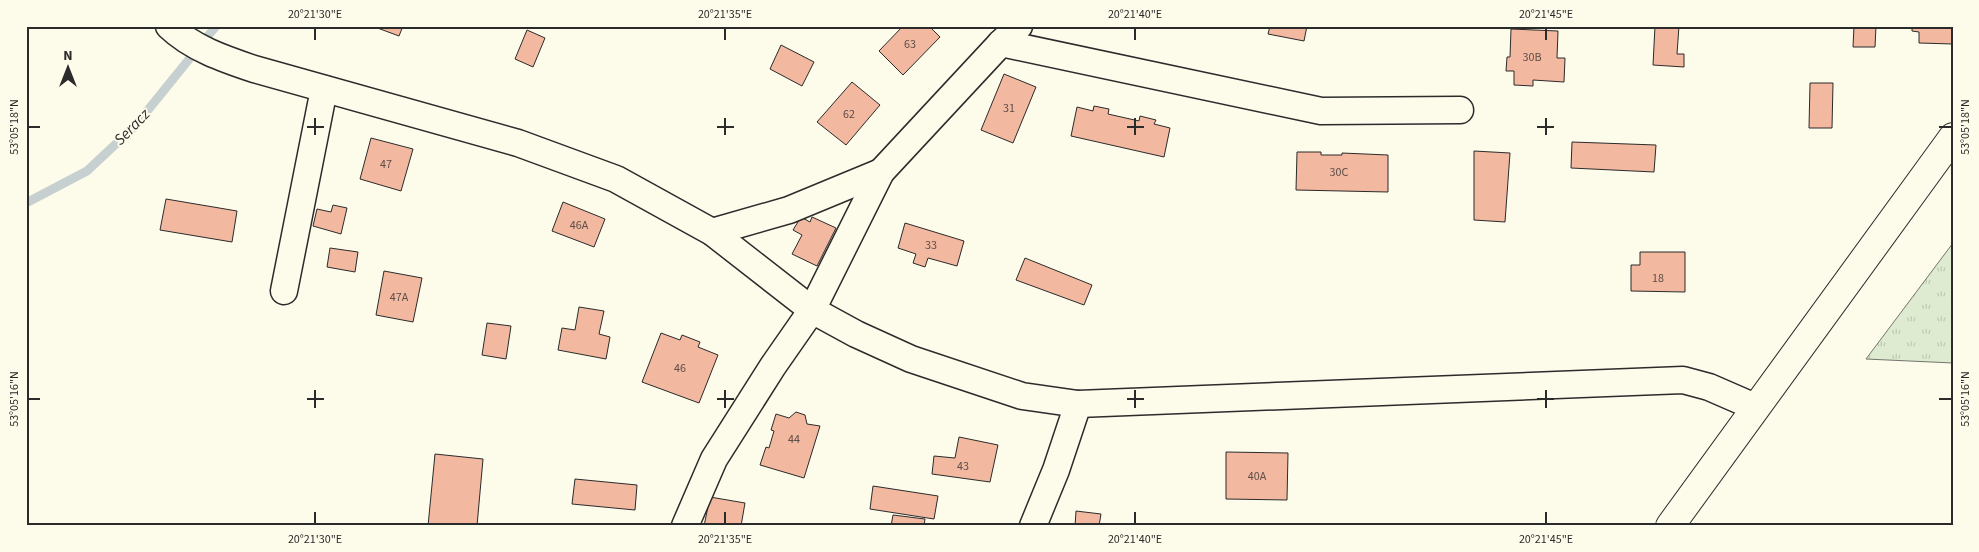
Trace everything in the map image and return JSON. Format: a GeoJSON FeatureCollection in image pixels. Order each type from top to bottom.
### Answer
{"type":"FeatureCollection","features":[{"type":"Feature","properties":{"kind":"main road"},"geometry":{"type":"LineString","coordinates":[[1670,526],[1953,137]]}},
{"type":"Feature","properties":{"kind":"street"},"geometry":{"type":"LineString","coordinates":[[172,30],[218,57],[324,89],[518,143],[616,179],[712,232],[812,310],[856,334],[911,359],[1022,396],[1078,404],[1683,380],[1709,387],[1755,407]]}},
{"type":"Feature","properties":{"kind":"street"},"geometry":{"type":"LineString","coordinates":[[685,526],[714,459],[773,366],[812,310],[881,172],[1010,35],[1321,111],[1460,110]]}},
{"type":"Feature","properties":{"kind":"street"},"geometry":{"type":"LineString","coordinates":[[284,291],[324,89]]}},
{"type":"Feature","properties":{"kind":"street"},"geometry":{"type":"LineString","coordinates":[[712,232],[789,210],[881,172]]}},
{"type":"Feature","properties":{"kind":"street"},"geometry":{"type":"LineString","coordinates":[[1033,526],[1056,470],[1078,404]]}},
{"type":"Feature","properties":{"kind":"green space"},"geometry":{"type":"Polygon","coordinates":[[[1953,243],[1953,363],[1866,359],[1953,243]]]}},
{"type":"Feature","properties":{"kind":"building"},"geometry":{"type":"Polygon","coordinates":[[[372,26],[403,26],[399,36],[372,26]]]}},
{"type":"Feature","properties":{"kind":"building"},"geometry":{"type":"Polygon","coordinates":[[[903,26],[929,26],[940,37],[903,75],[879,51],[903,26]]]}},
{"type":"Feature","properties":{"kind":"building"},"geometry":{"type":"Polygon","coordinates":[[[1270,26],[1307,26],[1304,41],[1268,34],[1270,26]]]}},
{"type":"Feature","properties":{"kind":"building"},"geometry":{"type":"Polygon","coordinates":[[[1655,26],[1679,26],[1677,54],[1684,54],[1684,67],[1653,65],[1655,26]]]}},
{"type":"Feature","properties":{"kind":"building"},"geometry":{"type":"Polygon","coordinates":[[[1854,26],[1876,26],[1875,47],[1853,47],[1854,26]]]}},
{"type":"Feature","properties":{"kind":"building"},"geometry":{"type":"Polygon","coordinates":[[[1912,26],[1953,26],[1953,44],[1919,43],[1919,32],[1912,31],[1912,26]]]}},
{"type":"Feature","properties":{"kind":"building"},"geometry":{"type":"Polygon","coordinates":[[[1511,29],[1558,31],[1557,58],[1565,58],[1564,82],[1533,80],[1533,86],[1514,85],[1514,71],[1506,71],[1507,57],[1510,57],[1511,29]]]}},
{"type":"Feature","properties":{"kind":"building"},"geometry":{"type":"Polygon","coordinates":[[[527,30],[545,38],[533,67],[515,59],[527,30]]]}},
{"type":"Feature","properties":{"kind":"building"},"geometry":{"type":"Polygon","coordinates":[[[781,45],[814,62],[802,86],[770,69],[781,45]]]}},
{"type":"Feature","properties":{"kind":"building"},"geometry":{"type":"Polygon","coordinates":[[[1004,74],[1036,87],[1013,143],[981,130],[1004,74]]]}},
{"type":"Feature","properties":{"kind":"building"},"geometry":{"type":"Polygon","coordinates":[[[852,82],[880,105],[846,145],[817,122],[852,82]]]}},
{"type":"Feature","properties":{"kind":"building"},"geometry":{"type":"Polygon","coordinates":[[[1810,83],[1833,83],[1832,128],[1809,128],[1810,83]]]}},
{"type":"Feature","properties":{"kind":"building"},"geometry":{"type":"Polygon","coordinates":[[[1094,106],[1109,109],[1108,114],[1139,121],[1140,116],[1156,120],[1154,124],[1170,128],[1164,157],[1071,136],[1077,107],[1093,111],[1094,106]]]}},
{"type":"Feature","properties":{"kind":"building"},"geometry":{"type":"Polygon","coordinates":[[[371,138],[413,149],[401,191],[360,179],[371,138]]]}},
{"type":"Feature","properties":{"kind":"building"},"geometry":{"type":"Polygon","coordinates":[[[1572,142],[1656,145],[1654,172],[1571,168],[1572,142]]]}},
{"type":"Feature","properties":{"kind":"building"},"geometry":{"type":"Polygon","coordinates":[[[1474,151],[1510,153],[1505,222],[1474,220],[1474,151]]]}},
{"type":"Feature","properties":{"kind":"building"},"geometry":{"type":"Polygon","coordinates":[[[1297,152],[1321,152],[1321,155],[1342,155],[1342,153],[1388,155],[1388,192],[1296,190],[1297,152]]]}},
{"type":"Feature","properties":{"kind":"building"},"geometry":{"type":"Polygon","coordinates":[[[166,199],[237,211],[232,242],[160,230],[166,199]]]}},
{"type":"Feature","properties":{"kind":"building"},"geometry":{"type":"Polygon","coordinates":[[[563,202],[605,219],[594,247],[552,231],[563,202]]]}},
{"type":"Feature","properties":{"kind":"building"},"geometry":{"type":"Polygon","coordinates":[[[333,205],[347,208],[341,234],[313,226],[317,209],[331,212],[333,205]]]}},
{"type":"Feature","properties":{"kind":"building"},"geometry":{"type":"Polygon","coordinates":[[[801,217],[810,222],[812,217],[836,228],[817,266],[792,254],[802,235],[793,230],[801,217]]]}},
{"type":"Feature","properties":{"kind":"building"},"geometry":{"type":"Polygon","coordinates":[[[905,223],[964,241],[957,266],[928,258],[925,267],[913,263],[916,254],[898,248],[905,223]]]}},
{"type":"Feature","properties":{"kind":"building"},"geometry":{"type":"Polygon","coordinates":[[[330,248],[358,252],[355,272],[327,267],[330,248]]]}},
{"type":"Feature","properties":{"kind":"building"},"geometry":{"type":"Polygon","coordinates":[[[1640,252],[1685,252],[1685,292],[1631,291],[1631,265],[1640,265],[1640,252]]]}},
{"type":"Feature","properties":{"kind":"building"},"geometry":{"type":"Polygon","coordinates":[[[1025,258],[1092,285],[1084,305],[1016,280],[1025,258]]]}},
{"type":"Feature","properties":{"kind":"building"},"geometry":{"type":"Polygon","coordinates":[[[384,271],[422,278],[413,322],[376,315],[384,271]]]}},
{"type":"Feature","properties":{"kind":"building"},"geometry":{"type":"Polygon","coordinates":[[[579,307],[604,311],[599,334],[610,337],[606,359],[558,350],[562,328],[575,330],[579,307]]]}},
{"type":"Feature","properties":{"kind":"building"},"geometry":{"type":"Polygon","coordinates":[[[487,323],[511,326],[506,359],[482,355],[487,323]]]}},
{"type":"Feature","properties":{"kind":"building"},"geometry":{"type":"Polygon","coordinates":[[[661,333],[680,340],[682,335],[700,342],[698,347],[718,355],[699,403],[642,382],[661,333]]]}},
{"type":"Feature","properties":{"kind":"building"},"geometry":{"type":"Polygon","coordinates":[[[796,412],[805,415],[807,424],[820,426],[804,478],[760,465],[766,447],[769,448],[774,431],[771,430],[776,414],[789,418],[796,412]]]}},
{"type":"Feature","properties":{"kind":"building"},"geometry":{"type":"Polygon","coordinates":[[[959,437],[998,445],[990,482],[932,474],[934,456],[955,458],[959,437]]]}},
{"type":"Feature","properties":{"kind":"building"},"geometry":{"type":"Polygon","coordinates":[[[1226,452],[1288,453],[1287,500],[1226,499],[1226,452]]]}},
{"type":"Feature","properties":{"kind":"building"},"geometry":{"type":"Polygon","coordinates":[[[435,454],[483,459],[477,526],[428,526],[435,454]]]}},
{"type":"Feature","properties":{"kind":"building"},"geometry":{"type":"Polygon","coordinates":[[[575,479],[637,485],[635,510],[572,504],[575,479]]]}},
{"type":"Feature","properties":{"kind":"building"},"geometry":{"type":"Polygon","coordinates":[[[873,486],[938,496],[934,519],[870,509],[873,486]]]}},
{"type":"Feature","properties":{"kind":"building"},"geometry":{"type":"Polygon","coordinates":[[[710,497],[745,503],[741,526],[704,526],[710,497]]]}},
{"type":"Feature","properties":{"kind":"building"},"geometry":{"type":"Polygon","coordinates":[[[1076,511],[1101,514],[1099,526],[1075,526],[1076,511]]]}},
{"type":"Feature","properties":{"kind":"building"},"geometry":{"type":"Polygon","coordinates":[[[893,515],[925,519],[924,526],[891,526],[893,515]]]}},
{"type":"Feature","properties":{"kind":"waterway","name":"Seracz"},"geometry":{"type":"LineString","coordinates":[[26,203],[87,171],[135,126],[216,26]]}}]}
